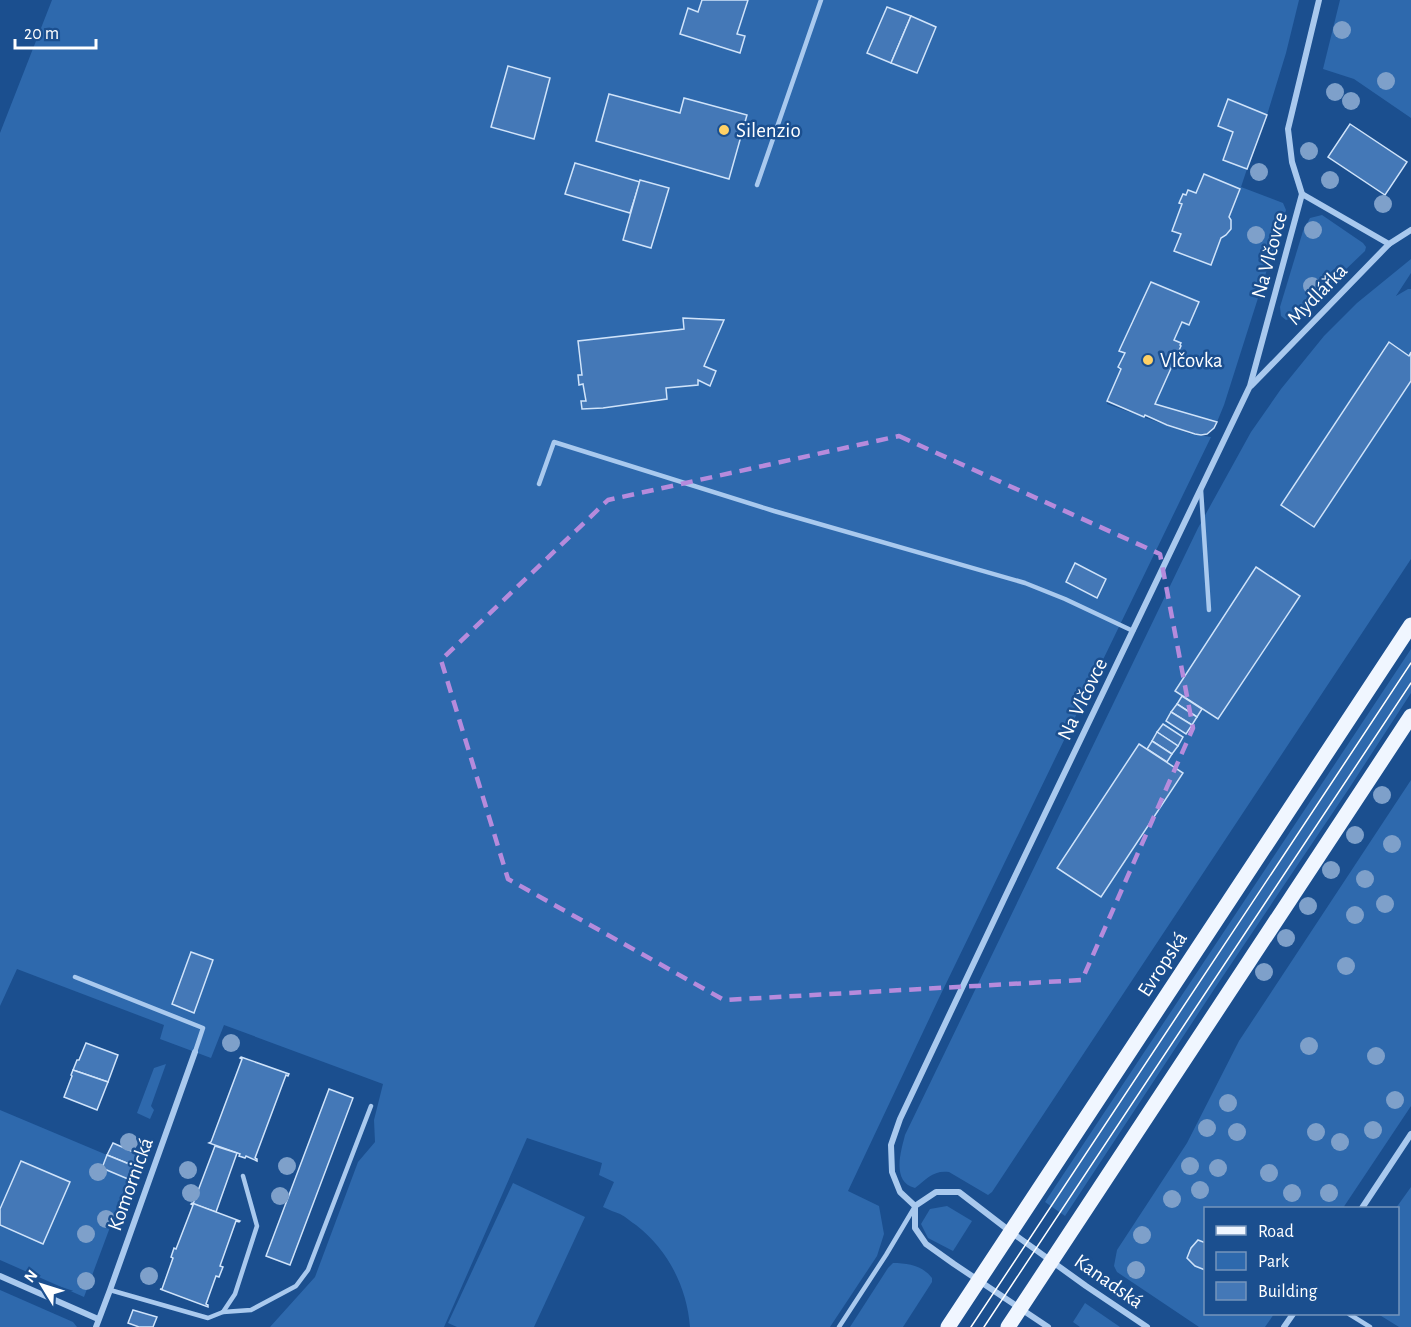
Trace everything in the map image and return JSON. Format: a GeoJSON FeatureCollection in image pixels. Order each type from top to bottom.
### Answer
{"type":"FeatureCollection","features":[{"type":"Feature","properties":{"kind":"main road","name":"Evropská"},"geometry":{"type":"LineString","coordinates":[[948,1327],[1411,625]]}},
{"type":"Feature","properties":{"kind":"main road"},"geometry":{"type":"LineString","coordinates":[[1008,1327],[1411,716]]}},
{"type":"Feature","properties":{"kind":"street","name":"Na Vlčovce"},"geometry":{"type":"LineString","coordinates":[[915,1206],[900,1192],[892,1172],[891,1145],[900,1119],[1250,386],[1302,194],[1292,162],[1288,129],[1319,0]]}},
{"type":"Feature","properties":{"kind":"street","name":"Na Vlčovce"},"geometry":{"type":"LineString","coordinates":[[1302,194],[1389,244]]}},
{"type":"Feature","properties":{"kind":"street","name":"Mydlářka"},"geometry":{"type":"LineString","coordinates":[[1250,386],[1389,244],[1411,230]]}},
{"type":"Feature","properties":{"kind":"street","name":"Komornická"},"geometry":{"type":"LineString","coordinates":[[96,1327],[195,1052]]}},
{"type":"Feature","properties":{"kind":"street"},"geometry":{"type":"LineString","coordinates":[[1363,1207],[1411,1134]]}},
{"type":"Feature","properties":{"kind":"street"},"geometry":{"type":"LineString","coordinates":[[1011,1232],[959,1192],[936,1192],[915,1206],[915,1228],[926,1244],[1048,1327]]}},
{"type":"Feature","properties":{"kind":"street","name":"Kanadská"},"geometry":{"type":"LineString","coordinates":[[1011,1232],[1147,1327]]}},
{"type":"Feature","properties":{"kind":"street"},"geometry":{"type":"LineString","coordinates":[[0,1276],[98,1319]]}},
{"type":"Feature","properties":{"kind":"lane"},"geometry":{"type":"LineString","coordinates":[[757,184],[821,0]]}},
{"type":"Feature","properties":{"kind":"lane"},"geometry":{"type":"LineString","coordinates":[[538,484],[554,442],[774,511],[1025,583],[1133,631]]}},
{"type":"Feature","properties":{"kind":"lane"},"geometry":{"type":"LineString","coordinates":[[1201,490],[1209,610]]}},
{"type":"Feature","properties":{"kind":"lane"},"geometry":{"type":"LineString","coordinates":[[75,977],[203,1028],[195,1052]]}},
{"type":"Feature","properties":{"kind":"lane"},"geometry":{"type":"LineString","coordinates":[[110,1290],[208,1318],[224,1312],[251,1310],[296,1286],[308,1270],[371,1106]]}},
{"type":"Feature","properties":{"kind":"lane"},"geometry":{"type":"LineString","coordinates":[[224,1312],[235,1294],[257,1226],[243,1176]]}},
{"type":"Feature","properties":{"kind":"lane"},"geometry":{"type":"LineString","coordinates":[[839,1327],[915,1206]]}},
{"type":"Feature","properties":{"kind":"lane"},"geometry":{"type":"LineString","coordinates":[[1351,1315],[1370,1327]]}},
{"type":"Feature","properties":{"kind":"highlighted area"},"geometry":{"type":"Polygon","coordinates":[[[899,436],[1160,554],[1193,728],[1082,980],[724,1000],[508,879],[441,660],[608,500],[899,436]]]}},
{"type":"Feature","properties":{"kind":"green space"},"geometry":{"type":"Polygon","coordinates":[[[52,0],[702,0],[698,12],[689,9],[680,34],[739,53],[745,37],[737,34],[748,0],[1299,0],[1267,115],[1228,100],[1218,126],[1233,132],[1223,159],[1247,169],[1241,187],[1283,203],[1286,210],[1224,405],[1217,422],[1155,404],[1181,346],[1174,340],[1182,322],[1189,325],[1198,302],[1132,321],[1120,350],[1125,353],[1121,369],[1107,404],[1191,434],[1211,437],[848,1191],[879,1206],[884,1234],[877,1256],[830,1327],[690,1327],[680,1284],[674,1270],[658,1246],[636,1225],[620,1214],[603,1207],[614,1182],[599,1175],[602,1163],[527,1138],[444,1327],[270,1327],[315,1277],[358,1162],[375,1142],[374,1120],[383,1084],[224,1025],[211,1058],[160,1039],[164,1025],[17,969],[0,1006],[0,133],[52,0]],[[887,7],[868,53],[917,73],[936,27],[887,7]],[[509,66],[492,127],[533,139],[550,78],[509,66]],[[684,98],[680,113],[596,141],[747,115],[684,98]],[[575,163],[566,194],[630,213],[623,240],[668,188],[575,163]],[[1204,174],[1196,193],[1188,190],[1179,202],[1182,204],[1172,231],[1181,234],[1174,251],[1211,265],[1222,238],[1230,229],[1229,217],[1240,189],[1204,174]],[[683,318],[684,329],[578,341],[582,375],[578,376],[579,384],[583,384],[586,401],[581,401],[603,408],[667,400],[666,388],[698,380],[710,385],[704,366],[724,320],[683,318]],[[1076,563],[1066,582],[1096,598],[1106,579],[1076,563]]]}},
{"type":"Feature","properties":{"kind":"green space"},"geometry":{"type":"Polygon","coordinates":[[[1340,0],[1411,0],[1411,118],[1354,79],[1323,69],[1340,0]]]}},
{"type":"Feature","properties":{"kind":"green space"},"geometry":{"type":"Polygon","coordinates":[[[1322,215],[1363,243],[1366,247],[1365,251],[1296,317],[1286,320],[1281,316],[1280,307],[1303,231],[1310,218],[1322,215]]]}},
{"type":"Feature","properties":{"kind":"green space"},"geometry":{"type":"Polygon","coordinates":[[[1411,259],[1411,273],[1396,296],[1411,289],[1411,352],[1409,356],[1388,342],[1281,505],[1314,527],[1411,381],[1411,559],[992,1192],[988,1195],[949,1172],[934,1174],[915,1188],[908,1185],[900,1173],[905,1135],[1198,528],[1251,432],[1281,389],[1324,336],[1357,303],[1411,259]],[[1256,568],[1175,691],[1182,696],[1166,721],[1186,733],[1202,709],[1218,719],[1299,596],[1256,568]],[[1163,724],[1147,749],[1101,896],[1183,773],[1167,762],[1183,737],[1163,724]]]}},
{"type":"Feature","properties":{"kind":"green space"},"geometry":{"type":"Polygon","coordinates":[[[1411,649],[1411,693],[1065,1216],[1045,1202],[1411,649]]]}},
{"type":"Feature","properties":{"kind":"green space"},"geometry":{"type":"Polygon","coordinates":[[[1411,780],[1411,1106],[1344,1207],[1204,1207],[1204,1315],[1273,1315],[1265,1327],[1199,1327],[1117,1272],[1114,1266],[1117,1250],[1187,1143],[1239,1041],[1411,780]]]}},
{"type":"Feature","properties":{"kind":"green space"},"geometry":{"type":"Polygon","coordinates":[[[166,1064],[151,1106],[154,1110],[150,1119],[137,1113],[154,1068],[166,1064]]]}},
{"type":"Feature","properties":{"kind":"green space"},"geometry":{"type":"Polygon","coordinates":[[[0,1110],[107,1155],[102,1168],[128,1179],[84,1297],[0,1260],[0,1110]]]}},
{"type":"Feature","properties":{"kind":"green space"},"geometry":{"type":"Polygon","coordinates":[[[513,1183],[585,1217],[534,1327],[457,1327],[448,1323],[513,1183]]]}},
{"type":"Feature","properties":{"kind":"green space"},"geometry":{"type":"Polygon","coordinates":[[[1411,1187],[1411,1327],[1399,1327],[1380,1315],[1399,1315],[1399,1207],[1397,1207],[1411,1187]]]}},
{"type":"Feature","properties":{"kind":"green space"},"geometry":{"type":"Polygon","coordinates":[[[947,1206],[972,1221],[953,1251],[928,1238],[921,1224],[930,1209],[947,1206]]]}},
{"type":"Feature","properties":{"kind":"green space"},"geometry":{"type":"Polygon","coordinates":[[[893,1263],[915,1266],[932,1278],[932,1282],[903,1327],[850,1327],[888,1268],[893,1263]]]}},
{"type":"Feature","properties":{"kind":"green space"},"geometry":{"type":"Polygon","coordinates":[[[0,1290],[73,1322],[77,1327],[0,1327],[0,1290]]]}},
{"type":"Feature","properties":{"kind":"green space"},"geometry":{"type":"Polygon","coordinates":[[[1085,1303],[1120,1327],[1080,1327],[1073,1322],[1085,1303]]]}},
{"type":"Feature","properties":{"kind":"building"},"geometry":{"type":"Polygon","coordinates":[[[702,0],[748,0],[737,34],[745,36],[740,53],[680,34],[688,8],[698,12],[702,0]]]}},
{"type":"Feature","properties":{"kind":"building"},"geometry":{"type":"Polygon","coordinates":[[[887,7],[911,16],[891,63],[867,53],[887,7]]]}},
{"type":"Feature","properties":{"kind":"building"},"geometry":{"type":"Polygon","coordinates":[[[911,16],[936,27],[917,73],[891,63],[911,16]]]}},
{"type":"Feature","properties":{"kind":"building"},"geometry":{"type":"Polygon","coordinates":[[[508,66],[550,78],[534,139],[491,127],[508,66]]]}},
{"type":"Feature","properties":{"kind":"building"},"geometry":{"type":"Polygon","coordinates":[[[609,94],[680,113],[684,98],[747,115],[729,179],[596,141],[609,94]]]}},
{"type":"Feature","properties":{"kind":"building"},"geometry":{"type":"Polygon","coordinates":[[[1228,99],[1267,115],[1247,169],[1223,160],[1233,132],[1218,126],[1228,99]]]}},
{"type":"Feature","properties":{"kind":"building"},"geometry":{"type":"Polygon","coordinates":[[[1350,124],[1407,162],[1385,195],[1328,157],[1350,124]]]}},
{"type":"Feature","properties":{"kind":"building"},"geometry":{"type":"Polygon","coordinates":[[[575,163],[640,182],[630,213],[565,194],[575,163]]]}},
{"type":"Feature","properties":{"kind":"building"},"geometry":{"type":"Polygon","coordinates":[[[1204,174],[1240,189],[1229,217],[1231,229],[1221,238],[1211,265],[1174,251],[1181,234],[1172,231],[1182,204],[1179,203],[1183,194],[1186,195],[1188,190],[1196,193],[1204,174]]]}},
{"type":"Feature","properties":{"kind":"building"},"geometry":{"type":"Polygon","coordinates":[[[640,180],[669,188],[651,248],[623,240],[640,180]]]}},
{"type":"Feature","properties":{"kind":"building","name":"Vlčovka"},"geometry":{"type":"Polygon","coordinates":[[[1151,282],[1199,302],[1189,325],[1182,322],[1174,340],[1181,343],[1181,346],[1155,404],[1217,422],[1207,434],[1195,434],[1167,425],[1107,401],[1121,369],[1118,367],[1125,353],[1119,351],[1151,282]]]}},
{"type":"Feature","properties":{"kind":"building"},"geometry":{"type":"Polygon","coordinates":[[[683,318],[724,320],[704,366],[716,371],[710,386],[698,380],[698,385],[666,388],[667,399],[582,409],[581,401],[586,401],[583,384],[579,385],[578,375],[582,375],[578,341],[684,329],[683,318]]]}},
{"type":"Feature","properties":{"kind":"building"},"geometry":{"type":"Polygon","coordinates":[[[1389,342],[1409,356],[1411,352],[1411,381],[1314,527],[1281,505],[1389,342]]]}},
{"type":"Feature","properties":{"kind":"building"},"geometry":{"type":"Polygon","coordinates":[[[1075,563],[1106,579],[1097,598],[1066,582],[1075,563]]]}},
{"type":"Feature","properties":{"kind":"building"},"geometry":{"type":"Polygon","coordinates":[[[1256,567],[1300,596],[1218,719],[1175,691],[1256,567]]]}},
{"type":"Feature","properties":{"kind":"building"},"geometry":{"type":"Polygon","coordinates":[[[1182,696],[1202,709],[1197,717],[1177,704],[1182,696]]]}},
{"type":"Feature","properties":{"kind":"building"},"geometry":{"type":"Polygon","coordinates":[[[1177,704],[1197,717],[1192,725],[1171,712],[1177,704]]]}},
{"type":"Feature","properties":{"kind":"building"},"geometry":{"type":"Polygon","coordinates":[[[1171,712],[1192,725],[1186,734],[1166,721],[1171,712]]]}},
{"type":"Feature","properties":{"kind":"building"},"geometry":{"type":"Polygon","coordinates":[[[1163,724],[1183,737],[1178,746],[1157,732],[1163,724]]]}},
{"type":"Feature","properties":{"kind":"building"},"geometry":{"type":"Polygon","coordinates":[[[1157,732],[1178,746],[1172,754],[1152,741],[1157,732]]]}},
{"type":"Feature","properties":{"kind":"building"},"geometry":{"type":"Polygon","coordinates":[[[1152,741],[1172,754],[1167,762],[1147,749],[1152,741]]]}},
{"type":"Feature","properties":{"kind":"building"},"geometry":{"type":"Polygon","coordinates":[[[1139,744],[1183,773],[1101,897],[1057,868],[1139,744]]]}},
{"type":"Feature","properties":{"kind":"building"},"geometry":{"type":"Polygon","coordinates":[[[191,952],[213,960],[194,1013],[172,1004],[191,952]]]}},
{"type":"Feature","properties":{"kind":"building"},"geometry":{"type":"Polygon","coordinates":[[[86,1043],[118,1055],[108,1082],[73,1070],[86,1043]]]}},
{"type":"Feature","properties":{"kind":"building"},"geometry":{"type":"Polygon","coordinates":[[[241,1057],[289,1074],[286,1075],[255,1158],[257,1161],[209,1143],[241,1057]]]}},
{"type":"Feature","properties":{"kind":"building"},"geometry":{"type":"Polygon","coordinates":[[[73,1070],[108,1082],[97,1110],[64,1097],[73,1070]]]}},
{"type":"Feature","properties":{"kind":"building"},"geometry":{"type":"Polygon","coordinates":[[[329,1089],[353,1098],[290,1265],[266,1256],[329,1089]]]}},
{"type":"Feature","properties":{"kind":"building"},"geometry":{"type":"Polygon","coordinates":[[[113,1143],[138,1154],[134,1166],[107,1155],[113,1143]]]}},
{"type":"Feature","properties":{"kind":"building"},"geometry":{"type":"Polygon","coordinates":[[[215,1146],[237,1153],[216,1212],[193,1204],[215,1146]]]}},
{"type":"Feature","properties":{"kind":"building"},"geometry":{"type":"Polygon","coordinates":[[[107,1155],[134,1166],[128,1179],[102,1168],[107,1155]]]}},
{"type":"Feature","properties":{"kind":"building"},"geometry":{"type":"Polygon","coordinates":[[[21,1161],[70,1182],[43,1244],[0,1225],[0,1209],[21,1161]]]}},
{"type":"Feature","properties":{"kind":"building"},"geometry":{"type":"Polygon","coordinates":[[[192,1203],[240,1221],[236,1221],[220,1266],[223,1267],[219,1277],[216,1276],[206,1304],[208,1307],[160,1289],[162,1289],[173,1258],[171,1257],[174,1248],[176,1249],[192,1203]]]}},
{"type":"Feature","properties":{"kind":"building"},"geometry":{"type":"Polygon","coordinates":[[[1198,1240],[1204,1242],[1204,1270],[1195,1266],[1187,1258],[1191,1248],[1198,1240]]]}},
{"type":"Feature","properties":{"kind":"building"},"geometry":{"type":"Polygon","coordinates":[[[133,1310],[157,1317],[153,1327],[139,1327],[128,1323],[133,1310]]]}},
{"type":"Feature","properties":{"kind":"tram line"},"geometry":{"type":"LineString","coordinates":[[971,1327],[1411,663]]}},
{"type":"Feature","properties":{"kind":"tram line"},"geometry":{"type":"LineString","coordinates":[[984,1327],[1411,683]]}},
{"type":"Feature","properties":{"kind":"place","name":"Silenzio"},"geometry":{"type":"Point","coordinates":[724,130]}},
{"type":"Feature","properties":{"kind":"place","name":"Vlčovka"},"geometry":{"type":"Point","coordinates":[1148,360]}}]}
